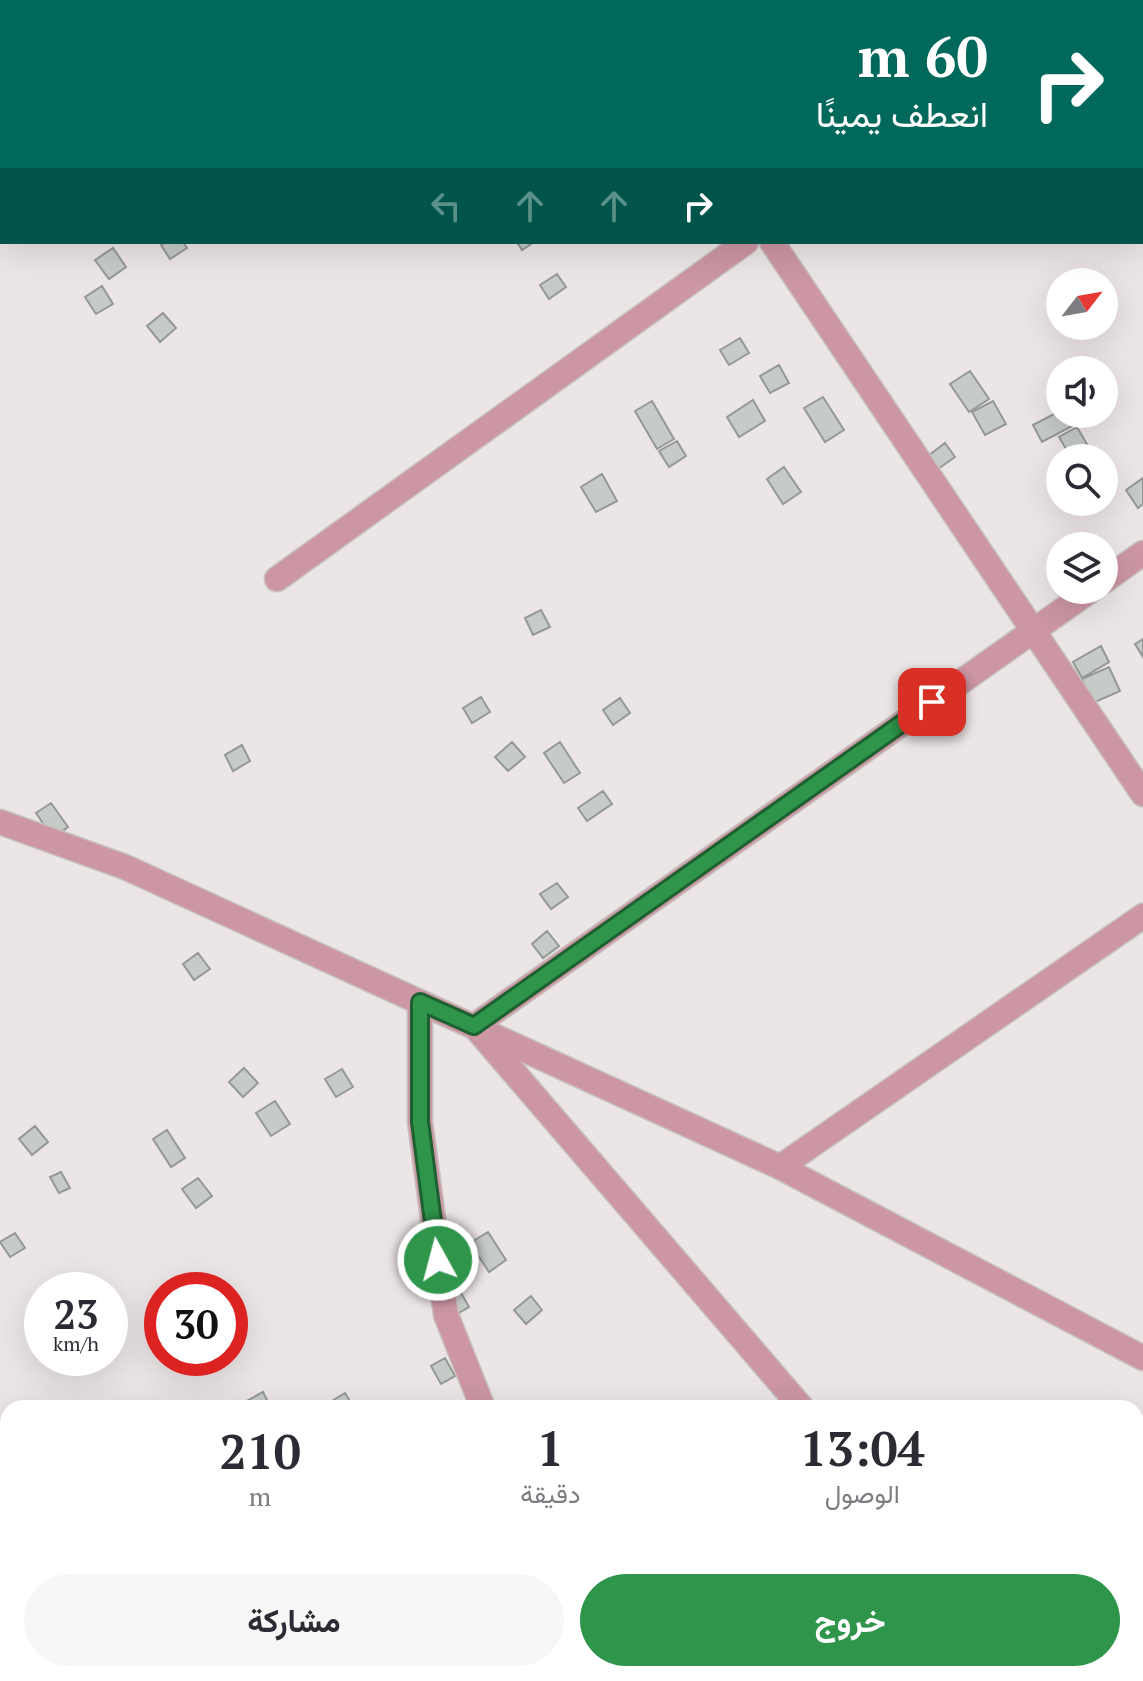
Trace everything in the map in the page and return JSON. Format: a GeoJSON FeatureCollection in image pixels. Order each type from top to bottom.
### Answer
{"type":"FeatureCollection","features":[{"type":"Feature","properties":{"kind":"street"},"geometry":{"type":"LineString","coordinates":[[277,579],[743,244]]}},
{"type":"Feature","properties":{"kind":"street"},"geometry":{"type":"LineString","coordinates":[[773,244],[1143,794]]}},
{"type":"Feature","properties":{"kind":"street"},"geometry":{"type":"LineString","coordinates":[[1118,571],[1143,553]]}},
{"type":"Feature","properties":{"kind":"street"},"geometry":{"type":"LineString","coordinates":[[474,1026],[1071,604]]}},
{"type":"Feature","properties":{"kind":"street"},"geometry":{"type":"LineString","coordinates":[[0,822],[125,867],[780,1167],[1143,1358]]}},
{"type":"Feature","properties":{"kind":"street"},"geometry":{"type":"LineString","coordinates":[[780,1167],[1143,916]]}},
{"type":"Feature","properties":{"kind":"street"},"geometry":{"type":"LineString","coordinates":[[420,1002],[420,1122],[446,1315],[480,1400]]}},
{"type":"Feature","properties":{"kind":"street"},"geometry":{"type":"LineString","coordinates":[[474,1026],[795,1400]]}},
{"type":"Feature","properties":{"kind":"building"},"geometry":{"type":"Polygon","coordinates":[[[184,244],[187,248],[170,259],[161,245],[184,244]]]}},
{"type":"Feature","properties":{"kind":"building"},"geometry":{"type":"Polygon","coordinates":[[[113,248],[126,267],[109,279],[95,260],[113,248]]]}},
{"type":"Feature","properties":{"kind":"building"},"geometry":{"type":"Polygon","coordinates":[[[557,274],[566,287],[549,299],[540,285],[557,274]]]}},
{"type":"Feature","properties":{"kind":"building"},"geometry":{"type":"Polygon","coordinates":[[[102,286],[113,304],[96,314],[85,297],[102,286]]]}},
{"type":"Feature","properties":{"kind":"building"},"geometry":{"type":"Polygon","coordinates":[[[163,313],[176,328],[160,342],[147,326],[163,313]]]}},
{"type":"Feature","properties":{"kind":"building"},"geometry":{"type":"Polygon","coordinates":[[[740,338],[749,353],[729,365],[720,350],[740,338]]]}},
{"type":"Feature","properties":{"kind":"building"},"geometry":{"type":"Polygon","coordinates":[[[779,365],[789,383],[770,393],[760,376],[779,365]]]}},
{"type":"Feature","properties":{"kind":"building"},"geometry":{"type":"Polygon","coordinates":[[[970,371],[989,399],[969,412],[950,384],[970,371]]]}},
{"type":"Feature","properties":{"kind":"building"},"geometry":{"type":"Polygon","coordinates":[[[823,397],[844,430],[825,442],[804,408],[823,397]]]}},
{"type":"Feature","properties":{"kind":"building"},"geometry":{"type":"Polygon","coordinates":[[[753,400],[765,421],[739,437],[727,417],[753,400]]]}},
{"type":"Feature","properties":{"kind":"building"},"geometry":{"type":"Polygon","coordinates":[[[652,401],[674,439],[657,449],[635,411],[652,401]]]}},
{"type":"Feature","properties":{"kind":"building"},"geometry":{"type":"Polygon","coordinates":[[[993,401],[1006,424],[985,435],[972,412],[993,401]]]}},
{"type":"Feature","properties":{"kind":"building"},"geometry":{"type":"Polygon","coordinates":[[[1046,418],[1046,428],[1068,428],[1042,442],[1033,425],[1046,418]]]}},
{"type":"Feature","properties":{"kind":"building"},"geometry":{"type":"Polygon","coordinates":[[[1078,428],[1087,444],[1063,444],[1059,437],[1078,428]]]}},
{"type":"Feature","properties":{"kind":"building"},"geometry":{"type":"Polygon","coordinates":[[[677,441],[686,456],[669,467],[659,451],[677,441]]]}},
{"type":"Feature","properties":{"kind":"building"},"geometry":{"type":"Polygon","coordinates":[[[945,443],[955,457],[938,469],[928,456],[945,443]]]}},
{"type":"Feature","properties":{"kind":"building"},"geometry":{"type":"Polygon","coordinates":[[[784,467],[801,492],[783,504],[767,479],[784,467]]]}},
{"type":"Feature","properties":{"kind":"building"},"geometry":{"type":"Polygon","coordinates":[[[602,474],[617,501],[596,512],[581,487],[602,474]]]}},
{"type":"Feature","properties":{"kind":"building"},"geometry":{"type":"Polygon","coordinates":[[[1143,478],[1143,504],[1138,508],[1126,490],[1143,478]]]}},
{"type":"Feature","properties":{"kind":"building"},"geometry":{"type":"Polygon","coordinates":[[[541,610],[550,627],[533,635],[525,618],[541,610]]]}},
{"type":"Feature","properties":{"kind":"building"},"geometry":{"type":"Polygon","coordinates":[[[1143,639],[1143,657],[1135,644],[1143,639]]]}},
{"type":"Feature","properties":{"kind":"building"},"geometry":{"type":"Polygon","coordinates":[[[1101,646],[1109,662],[1082,678],[1073,662],[1101,646]]]}},
{"type":"Feature","properties":{"kind":"building"},"geometry":{"type":"Polygon","coordinates":[[[1109,667],[1120,691],[1093,703],[1082,679],[1109,667]]]}},
{"type":"Feature","properties":{"kind":"building"},"geometry":{"type":"Polygon","coordinates":[[[481,697],[490,712],[472,723],[463,708],[481,697]]]}},
{"type":"Feature","properties":{"kind":"building"},"geometry":{"type":"Polygon","coordinates":[[[620,698],[630,713],[613,725],[603,710],[620,698]]]}},
{"type":"Feature","properties":{"kind":"building"},"geometry":{"type":"Polygon","coordinates":[[[512,742],[525,757],[508,771],[495,757],[512,742]]]}},
{"type":"Feature","properties":{"kind":"building"},"geometry":{"type":"Polygon","coordinates":[[[560,742],[580,773],[564,783],[544,753],[560,742]]]}},
{"type":"Feature","properties":{"kind":"building"},"geometry":{"type":"Polygon","coordinates":[[[242,745],[250,761],[233,771],[225,755],[242,745]]]}},
{"type":"Feature","properties":{"kind":"building"},"geometry":{"type":"Polygon","coordinates":[[[603,791],[612,804],[587,821],[578,808],[603,791]]]}},
{"type":"Feature","properties":{"kind":"building"},"geometry":{"type":"Polygon","coordinates":[[[51,803],[68,827],[53,838],[36,813],[51,803]]]}},
{"type":"Feature","properties":{"kind":"building"},"geometry":{"type":"Polygon","coordinates":[[[557,883],[568,897],[551,909],[540,894],[557,883]]]}},
{"type":"Feature","properties":{"kind":"building"},"geometry":{"type":"Polygon","coordinates":[[[547,931],[559,946],[543,958],[532,944],[547,931]]]}},
{"type":"Feature","properties":{"kind":"building"},"geometry":{"type":"Polygon","coordinates":[[[198,953],[210,969],[194,980],[183,964],[198,953]]]}},
{"type":"Feature","properties":{"kind":"building"},"geometry":{"type":"Polygon","coordinates":[[[244,1068],[258,1083],[243,1097],[229,1082],[244,1068]]]}},
{"type":"Feature","properties":{"kind":"building"},"geometry":{"type":"Polygon","coordinates":[[[342,1069],[353,1087],[336,1097],[325,1079],[342,1069]]]}},
{"type":"Feature","properties":{"kind":"building"},"geometry":{"type":"Polygon","coordinates":[[[275,1101],[290,1124],[271,1136],[256,1113],[275,1101]]]}},
{"type":"Feature","properties":{"kind":"building"},"geometry":{"type":"Polygon","coordinates":[[[35,1126],[48,1142],[32,1155],[19,1139],[35,1126]]]}},
{"type":"Feature","properties":{"kind":"building"},"geometry":{"type":"Polygon","coordinates":[[[167,1130],[185,1158],[171,1167],[153,1139],[167,1130]]]}},
{"type":"Feature","properties":{"kind":"building"},"geometry":{"type":"Polygon","coordinates":[[[61,1172],[70,1188],[59,1193],[50,1177],[61,1172]]]}},
{"type":"Feature","properties":{"kind":"building"},"geometry":{"type":"Polygon","coordinates":[[[198,1178],[212,1196],[196,1208],[182,1189],[198,1178]]]}},
{"type":"Feature","properties":{"kind":"building"},"geometry":{"type":"Polygon","coordinates":[[[488,1232],[506,1260],[489,1272],[470,1243],[488,1232]]]}},
{"type":"Feature","properties":{"kind":"building"},"geometry":{"type":"Polygon","coordinates":[[[15,1233],[25,1248],[10,1257],[0,1242],[15,1233]]]}},
{"type":"Feature","properties":{"kind":"building"},"geometry":{"type":"Polygon","coordinates":[[[460,1291],[469,1307],[455,1315],[446,1298],[460,1291]]]}},
{"type":"Feature","properties":{"kind":"building"},"geometry":{"type":"Polygon","coordinates":[[[531,1296],[542,1310],[526,1324],[514,1310],[531,1296]]]}},
{"type":"Feature","properties":{"kind":"building"},"geometry":{"type":"Polygon","coordinates":[[[445,1358],[455,1376],[441,1384],[431,1366],[445,1358]]]}},
{"type":"Feature","properties":{"kind":"building"},"geometry":{"type":"Polygon","coordinates":[[[263,1392],[267,1400],[249,1400],[263,1392]]]}},
{"type":"Feature","properties":{"kind":"building"},"geometry":{"type":"Polygon","coordinates":[[[345,1393],[349,1400],[333,1400],[345,1393]]]}},
{"type":"Feature","properties":{"kind":"route"},"geometry":{"type":"LineString","coordinates":[[438,1260],[420,1122],[420,1002],[474,1026],[932,702]]}}]}
